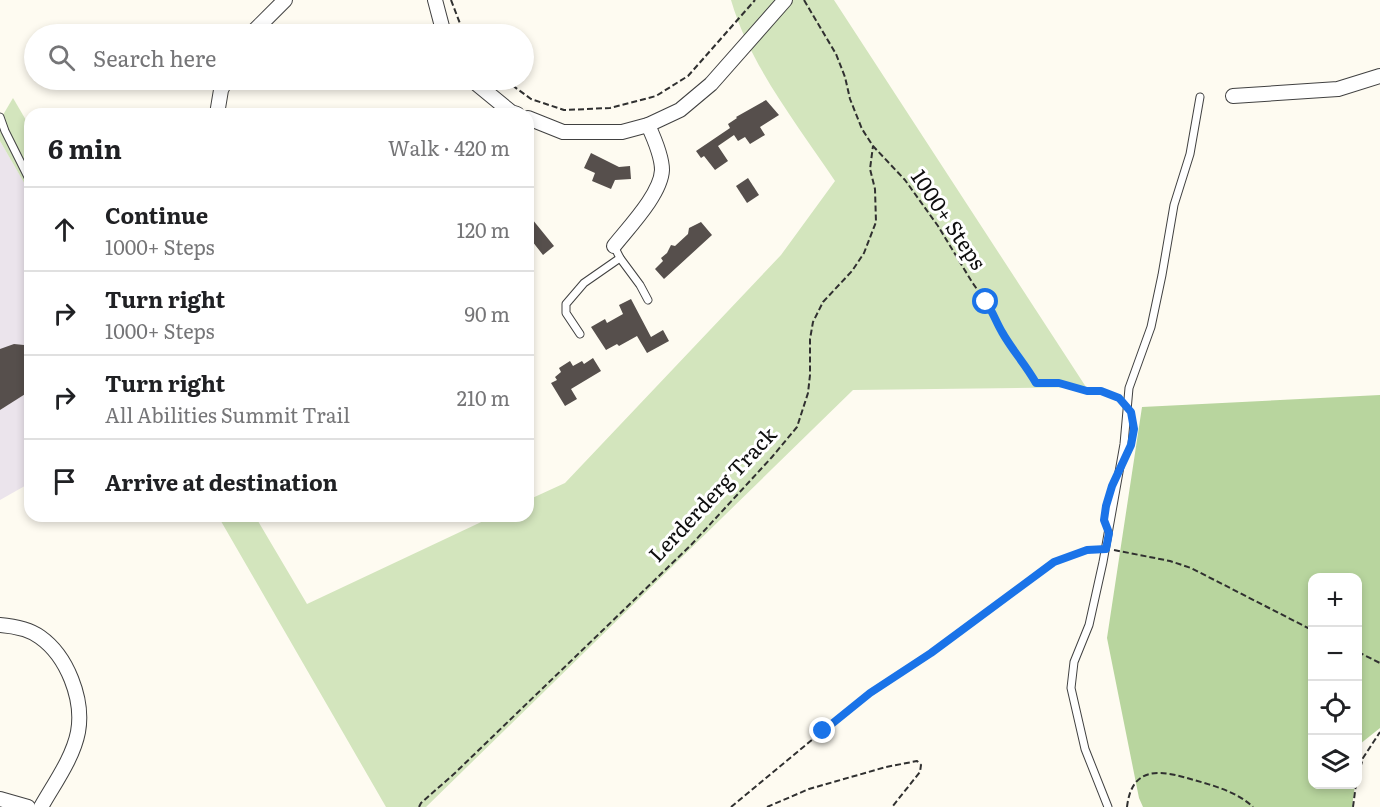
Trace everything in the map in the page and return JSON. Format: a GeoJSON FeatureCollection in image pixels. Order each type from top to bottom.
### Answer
{"type":"FeatureCollection","features":[{"type":"Feature","properties":{"kind":"street"},"geometry":{"type":"LineString","coordinates":[[261,24],[285,0]]}},
{"type":"Feature","properties":{"kind":"street"},"geometry":{"type":"LineString","coordinates":[[435,0],[441,24]]}},
{"type":"Feature","properties":{"kind":"street"},"geometry":{"type":"LineString","coordinates":[[534,120],[563,132],[622,132],[648,125],[680,110],[711,84],[785,0]]}},
{"type":"Feature","properties":{"kind":"street"},"geometry":{"type":"LineString","coordinates":[[1233,96],[1338,89],[1380,76]]}},
{"type":"Feature","properties":{"kind":"street"},"geometry":{"type":"LineString","coordinates":[[219,108],[221,90]]}},
{"type":"Feature","properties":{"kind":"street"},"geometry":{"type":"LineString","coordinates":[[484,90],[507,108]]}},
{"type":"Feature","properties":{"kind":"street"},"geometry":{"type":"LineString","coordinates":[[617,252],[659,187],[662,169],[648,125]]}},
{"type":"Feature","properties":{"kind":"street"},"geometry":{"type":"LineString","coordinates":[[0,625],[15,627],[39,636],[59,654],[70,675],[78,700],[78,731],[69,756],[41,807]]}},
{"type":"Feature","properties":{"kind":"street"},"geometry":{"type":"LineString","coordinates":[[0,799],[28,807]]}},
{"type":"Feature","properties":{"kind":"lane"},"geometry":{"type":"LineString","coordinates":[[1108,807],[1085,748],[1071,688],[1074,662],[1089,625],[1106,549],[1124,444],[1129,388],[1150,327],[1174,205],[1190,154],[1200,97]]}},
{"type":"Feature","properties":{"kind":"lane"},"geometry":{"type":"LineString","coordinates":[[0,117],[24,169]]}},
{"type":"Feature","properties":{"kind":"lane"},"geometry":{"type":"LineString","coordinates":[[580,334],[566,313],[566,304],[617,252],[648,300]]}},
{"type":"Feature","properties":{"kind":"path"},"geometry":{"type":"LineString","coordinates":[[450,0],[460,24]]}},
{"type":"Feature","properties":{"kind":"path"},"geometry":{"type":"LineString","coordinates":[[519,90],[531,99],[564,110],[610,108],[656,96],[688,76],[755,0]]}},
{"type":"Feature","properties":{"kind":"path"},"geometry":{"type":"LineString","coordinates":[[804,0],[836,54],[855,112],[873,146]]}},
{"type":"Feature","properties":{"kind":"path","name":"1000+ Steps"},"geometry":{"type":"LineString","coordinates":[[873,146],[904,180],[938,226],[1036,383],[1059,383],[1087,391],[1101,391],[1119,398],[1125,405]]}},
{"type":"Feature","properties":{"kind":"path","name":"Lerderderg Track"},"geometry":{"type":"LineString","coordinates":[[420,807],[421,803],[691,545],[772,457],[796,427],[808,393],[813,321],[823,302],[852,271],[864,253],[876,222],[875,189],[870,168],[873,146]]}},
{"type":"Feature","properties":{"kind":"path"},"geometry":{"type":"LineString","coordinates":[[731,807],[870,693],[931,653],[1054,562],[1087,550],[1106,549],[1170,561],[1191,568],[1308,628]]}},
{"type":"Feature","properties":{"kind":"path"},"geometry":{"type":"LineString","coordinates":[[1362,654],[1380,663]]}},
{"type":"Feature","properties":{"kind":"path"},"geometry":{"type":"LineString","coordinates":[[1362,762],[1380,732]]}},
{"type":"Feature","properties":{"kind":"path"},"geometry":{"type":"LineString","coordinates":[[767,807],[809,789],[916,761],[921,765],[920,772],[892,807]]}},
{"type":"Feature","properties":{"kind":"path"},"geometry":{"type":"LineString","coordinates":[[1127,807],[1131,791],[1140,780],[1150,773],[1165,772],[1230,792],[1253,807]]}},
{"type":"Feature","properties":{"kind":"path"},"geometry":{"type":"LineString","coordinates":[[1353,807],[1355,789]]}},
{"type":"Feature","properties":{"kind":"shaded area"},"geometry":{"type":"Polygon","coordinates":[[[0,141],[24,183],[24,486],[0,500],[0,141]]]}},
{"type":"Feature","properties":{"kind":"green space"},"geometry":{"type":"Polygon","coordinates":[[[731,0],[834,0],[1086,387],[853,390],[426,807],[386,807],[221,522],[259,522],[307,604],[481,522],[534,522],[534,497],[565,483],[781,255],[835,181],[762,72],[739,24],[731,0]]]}},
{"type":"Feature","properties":{"kind":"green space"},"geometry":{"type":"Polygon","coordinates":[[[13,98],[24,117],[24,183],[0,141],[0,120],[13,98]]]}},
{"type":"Feature","properties":{"kind":"green space"},"geometry":{"type":"Polygon","coordinates":[[[1380,395],[1380,728],[1362,742],[1362,573],[1308,573],[1308,789],[1354,789],[1352,807],[1143,807],[1139,798],[1107,638],[1142,407],[1380,395]]]}},
{"type":"Feature","properties":{"kind":"building"},"geometry":{"type":"Polygon","coordinates":[[[766,100],[779,115],[760,127],[765,135],[750,144],[745,137],[738,141],[734,135],[718,146],[728,161],[715,170],[704,156],[701,158],[696,151],[730,128],[728,124],[736,117],[766,100]]]}},
{"type":"Feature","properties":{"kind":"building"},"geometry":{"type":"Polygon","coordinates":[[[591,153],[619,167],[630,166],[631,179],[615,180],[611,189],[592,181],[595,173],[584,168],[591,153]]]}},
{"type":"Feature","properties":{"kind":"building"},"geometry":{"type":"Polygon","coordinates":[[[748,178],[759,195],[747,203],[736,186],[748,178]]]}},
{"type":"Feature","properties":{"kind":"building"},"geometry":{"type":"Polygon","coordinates":[[[534,221],[554,246],[543,255],[534,244],[534,221]]]}},
{"type":"Feature","properties":{"kind":"building"},"geometry":{"type":"Polygon","coordinates":[[[701,222],[712,235],[664,279],[655,269],[663,261],[661,258],[671,245],[675,246],[688,234],[689,228],[701,222]]]}},
{"type":"Feature","properties":{"kind":"building"},"geometry":{"type":"Polygon","coordinates":[[[631,299],[651,337],[663,330],[669,341],[647,353],[637,336],[606,350],[591,327],[605,319],[607,323],[623,314],[619,305],[631,299]]]}},
{"type":"Feature","properties":{"kind":"building"},"geometry":{"type":"Polygon","coordinates":[[[14,344],[24,345],[24,395],[0,410],[0,349],[14,344]]]}},
{"type":"Feature","properties":{"kind":"building"},"geometry":{"type":"Polygon","coordinates":[[[593,358],[601,371],[571,389],[577,399],[565,406],[551,383],[557,380],[555,377],[561,372],[559,368],[570,361],[573,366],[582,361],[584,364],[593,358]]]}},
{"type":"Feature","properties":{"kind":"route"},"geometry":{"type":"LineString","coordinates":[[823,731],[870,693],[931,653],[1054,562],[1087,550],[1106,549],[1109,533],[1104,520],[1106,506],[1112,486],[1131,445],[1134,429],[1131,412],[1119,398],[1101,391],[1087,391],[1059,383],[1036,383],[986,302]]}}]}
